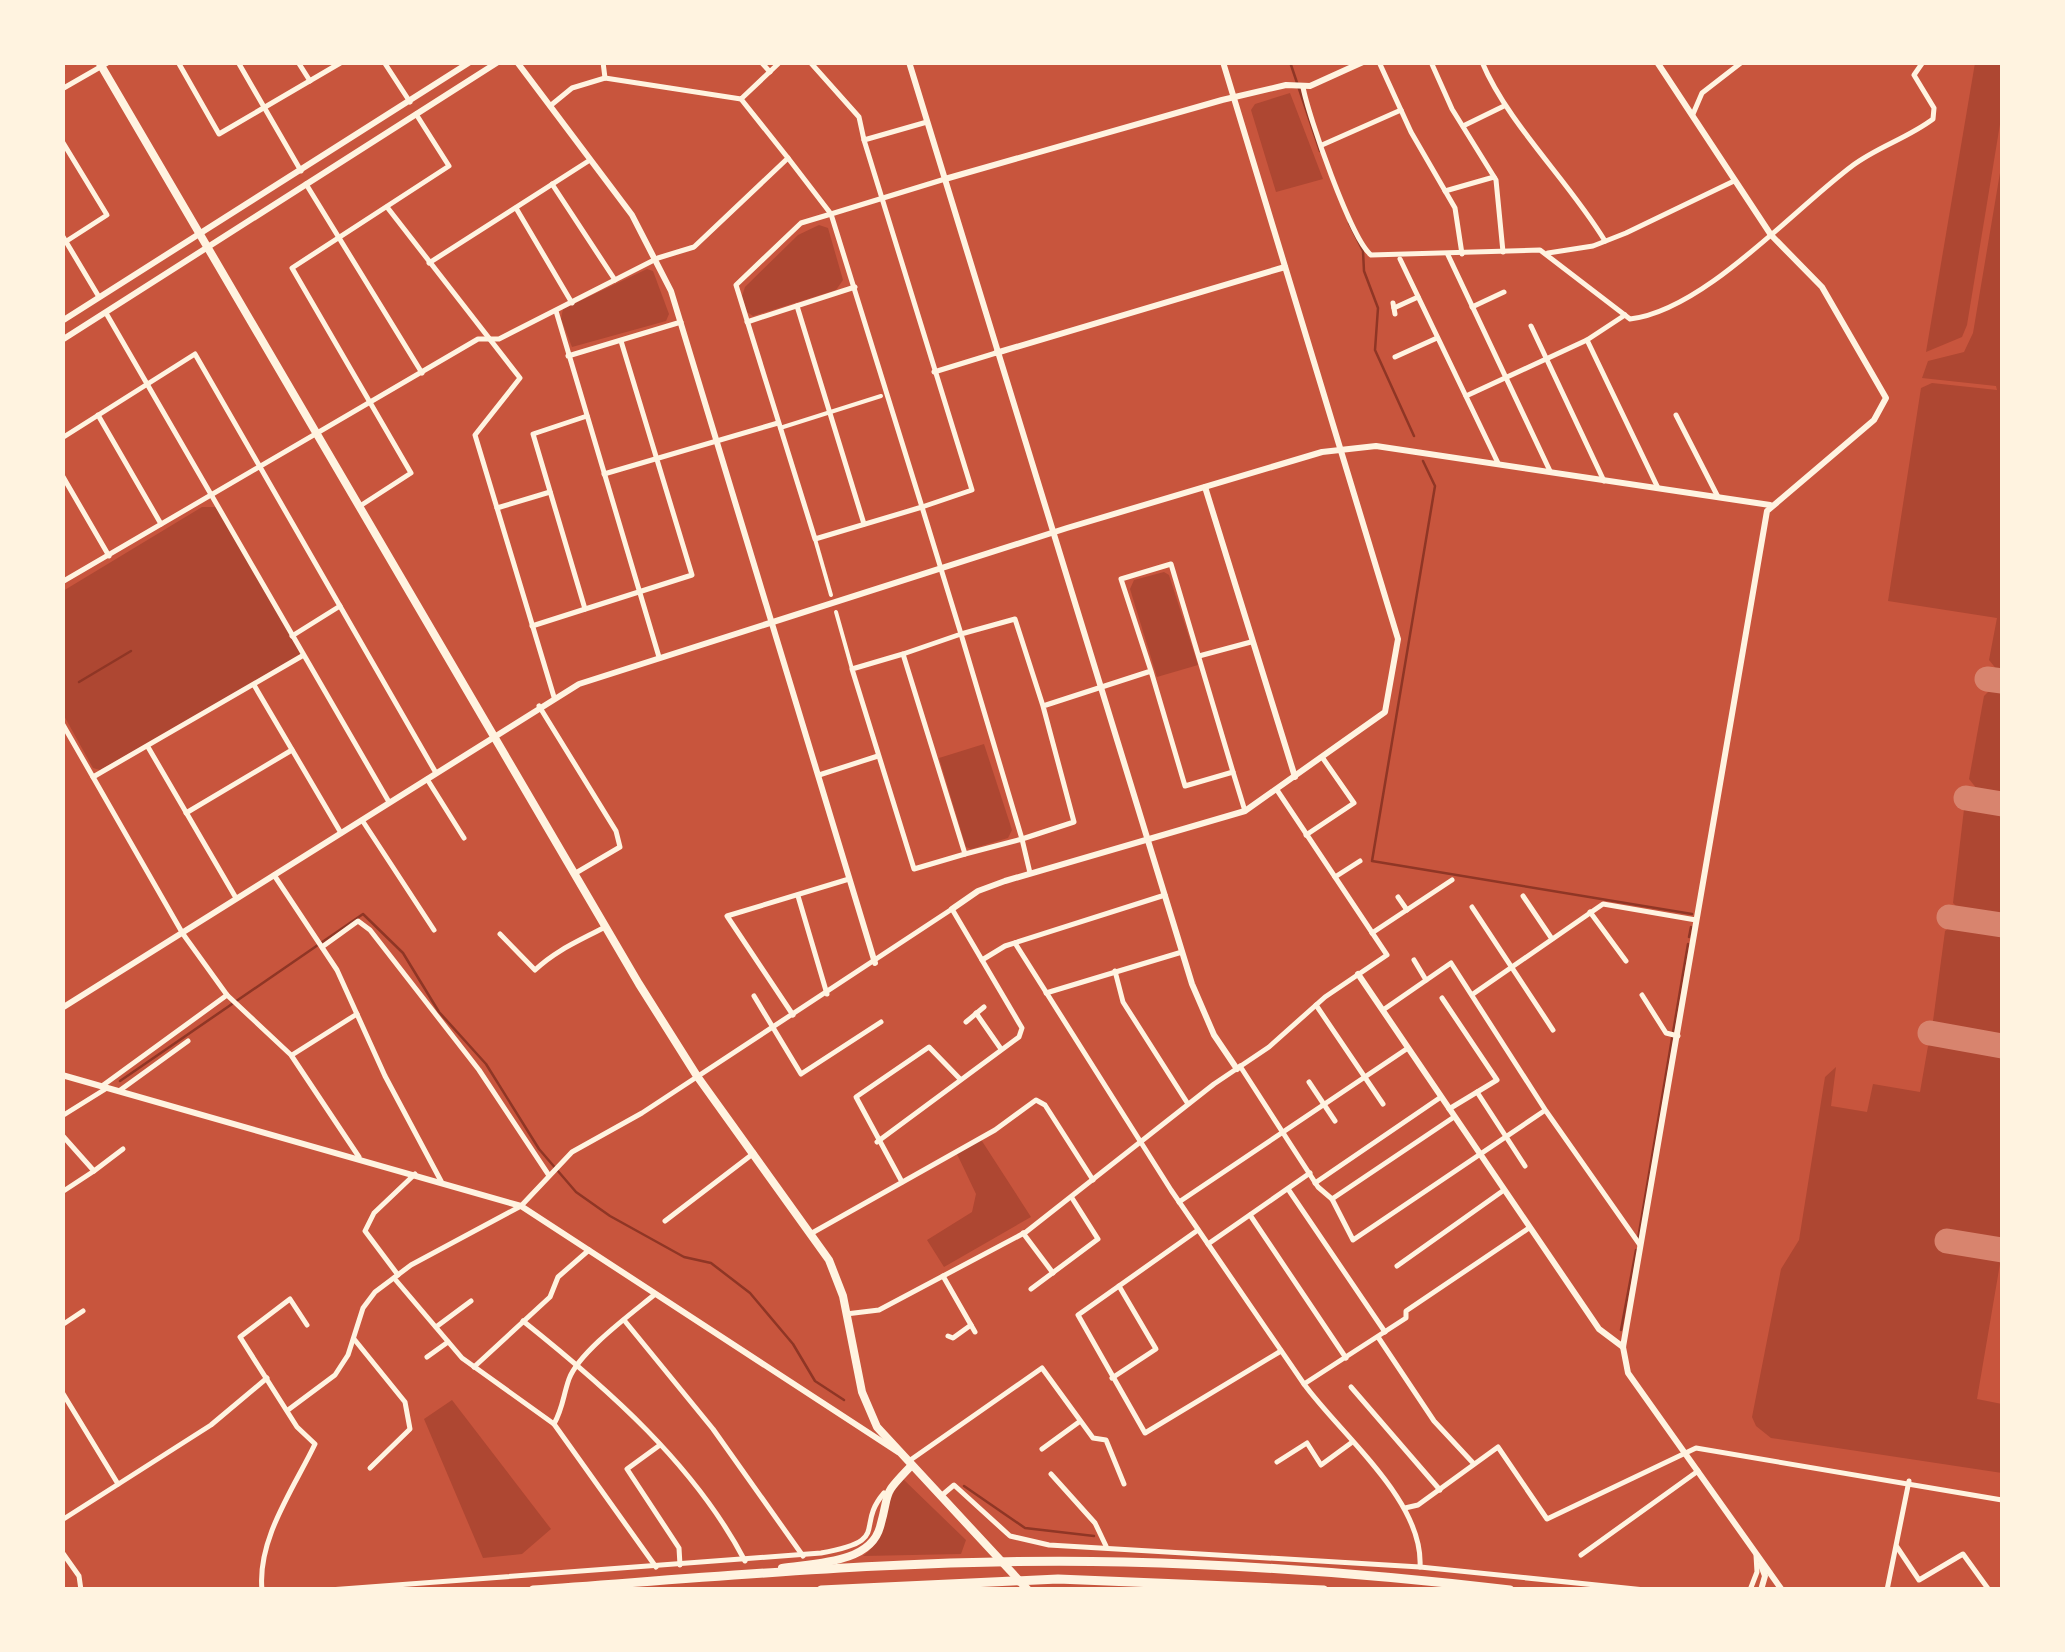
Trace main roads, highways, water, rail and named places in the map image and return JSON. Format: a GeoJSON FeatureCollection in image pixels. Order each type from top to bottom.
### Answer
{"type":"FeatureCollection","features":[{"type":"Feature","properties":{"kind":"highway"},"geometry":{"type":"LineString","coordinates":[[533,1590],[654,1585],[763,1571],[1122,1562],[1296,1570],[1510,1590]]}},
{"type":"Feature","properties":{"kind":"highway"},"geometry":{"type":"LineString","coordinates":[[822,1590],[1020,1580],[1324,1590]]}},
{"type":"Feature","properties":{"kind":"highway"},"geometry":{"type":"LineString","coordinates":[[937,1590],[948,1583]]}},
{"type":"Feature","properties":{"kind":"main road"},"geometry":{"type":"LineString","coordinates":[[103,64],[605,927],[697,1076],[755,1152],[834,1268],[865,1402],[877,1427],[1028,1590]]}},
{"type":"Feature","properties":{"kind":"main road"},"geometry":{"type":"LineString","coordinates":[[763,1571],[842,1557],[866,1548],[879,1531],[884,1494],[909,1464]]}},
{"type":"Feature","properties":{"kind":"main road"},"geometry":{"type":"LineString","coordinates":[[1204,1590],[1244,1585]]}},
{"type":"Feature","properties":{"kind":"waterway"},"geometry":{"type":"LineString","coordinates":[[1290,62],[1320,151]]}},
{"type":"Feature","properties":{"kind":"waterway"},"geometry":{"type":"LineString","coordinates":[[1349,223],[1363,251],[1364,271],[1378,308],[1375,350],[1414,436]]}},
{"type":"Feature","properties":{"kind":"waterway"},"geometry":{"type":"LineString","coordinates":[[1423,461],[1435,486],[1372,861],[1692,914]]}},
{"type":"Feature","properties":{"kind":"waterway"},"geometry":{"type":"LineString","coordinates":[[79,682],[131,651]]}},
{"type":"Feature","properties":{"kind":"waterway"},"geometry":{"type":"LineString","coordinates":[[120,1081],[363,914],[403,953],[439,1012],[486,1064],[539,1149],[576,1192],[610,1216],[684,1257],[711,1263],[750,1293],[793,1344],[815,1381],[844,1400]]}},
{"type":"Feature","properties":{"kind":"waterway"},"geometry":{"type":"LineString","coordinates":[[1689,937],[1691,927]]}},
{"type":"Feature","properties":{"kind":"waterway"},"geometry":{"type":"LineString","coordinates":[[1638,1239],[1688,944]]}},
{"type":"Feature","properties":{"kind":"waterway"},"geometry":{"type":"LineString","coordinates":[[1621,1330],[1636,1250]]}},
{"type":"Feature","properties":{"kind":"waterway"},"geometry":{"type":"LineString","coordinates":[[964,1486],[1025,1528],[1094,1536]]}}]}
